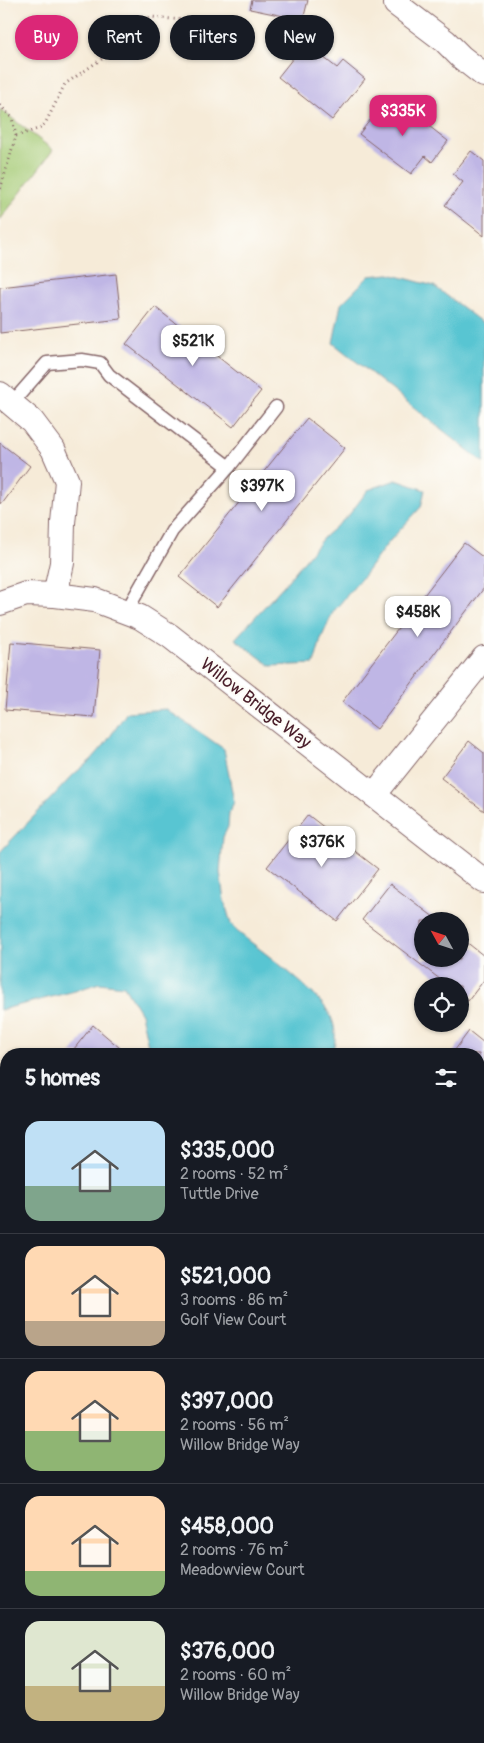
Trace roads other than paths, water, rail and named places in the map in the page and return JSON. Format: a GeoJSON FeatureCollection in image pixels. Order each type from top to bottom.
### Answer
{"type":"FeatureCollection","features":[{"type":"Feature","properties":{"kind":"street"},"geometry":{"type":"LineString","coordinates":[[398,2],[484,75]]}},
{"type":"Feature","properties":{"kind":"street"},"geometry":{"type":"LineString","coordinates":[[6,398],[32,421],[53,449],[68,481],[63,523],[62,563],[56,595]]}},
{"type":"Feature","properties":{"kind":"street","name":"Willow Bridge Way"},"geometry":{"type":"LineString","coordinates":[[0,603],[26,594],[56,595],[94,600],[140,617],[170,636],[484,881]]}},
{"type":"Feature","properties":{"kind":"street"},"geometry":{"type":"LineString","coordinates":[[374,795],[484,658]]}},
{"type":"Feature","properties":{"kind":"lane"},"geometry":{"type":"LineString","coordinates":[[6,398],[47,363],[82,360],[100,363],[109,375],[229,466]]}},
{"type":"Feature","properties":{"kind":"lane"},"geometry":{"type":"LineString","coordinates":[[126,612],[172,531],[229,466],[276,406]]}},
{"type":"Feature","properties":{"kind":"water"},"geometry":{"type":"Polygon","coordinates":[[[389,274],[434,286],[484,324],[484,463],[333,343],[341,304],[369,276],[389,274]]]}},
{"type":"Feature","properties":{"kind":"water"},"geometry":{"type":"Polygon","coordinates":[[[396,480],[425,490],[421,507],[387,544],[333,612],[321,639],[314,664],[271,666],[235,639],[285,584],[323,538],[349,515],[368,490],[396,480]]]}},
{"type":"Feature","properties":{"kind":"water"},"geometry":{"type":"Polygon","coordinates":[[[166,709],[224,749],[234,802],[229,813],[228,827],[223,837],[220,872],[224,900],[231,924],[238,932],[303,984],[325,1007],[331,1017],[335,1031],[333,1048],[149,1048],[141,1014],[124,986],[99,983],[0,1010],[0,852],[74,774],[91,760],[105,744],[127,712],[166,709]]]}}]}
